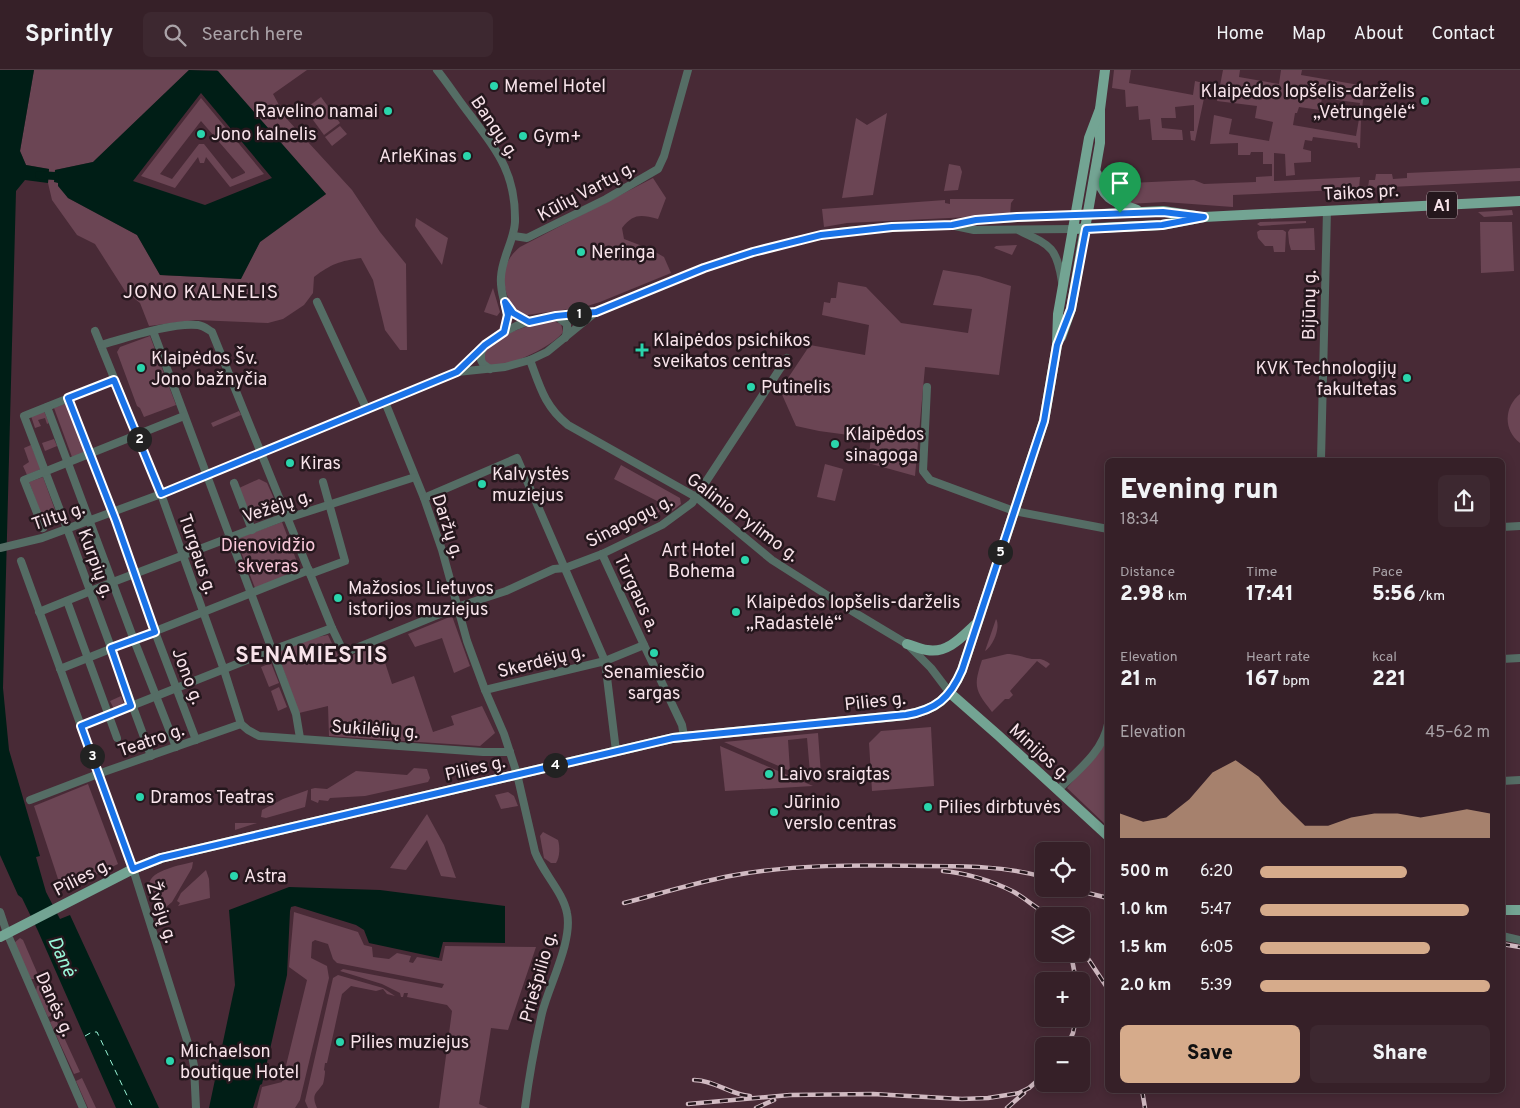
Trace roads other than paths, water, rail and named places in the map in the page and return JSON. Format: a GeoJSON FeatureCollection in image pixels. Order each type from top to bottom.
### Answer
{"type":"FeatureCollection","features":[{"type":"Feature","properties":{"kind":"main road"},"geometry":{"type":"LineString","coordinates":[[1057,345],[1071,309],[1086,229],[1100,143],[1100,109],[1105,70]]}},
{"type":"Feature","properties":{"kind":"main road"},"geometry":{"type":"LineString","coordinates":[[950,693],[962,670],[1044,421],[1057,345],[1058,314],[1075,215],[1089,138],[1100,109]]}},
{"type":"Feature","properties":{"kind":"main road"},"geometry":{"type":"LineString","coordinates":[[1096,169],[1100,188],[1113,202],[1145,212]]}},
{"type":"Feature","properties":{"kind":"main road","name":"Taikos pr."},"geometry":{"type":"LineString","coordinates":[[1073,229],[1162,225],[1204,217],[1520,201]]}},
{"type":"Feature","properties":{"kind":"main road","name":"Taikos pr."},"geometry":{"type":"LineString","coordinates":[[1075,215],[1163,212],[1204,217]]}},
{"type":"Feature","properties":{"kind":"main road"},"geometry":{"type":"LineString","coordinates":[[907,644],[927,650],[938,650],[954,643],[976,624]]}},
{"type":"Feature","properties":{"kind":"main road","name":"Pilies g."},"geometry":{"type":"LineString","coordinates":[[4,935],[133,869],[161,858],[684,736],[921,712],[930,708],[950,693]]}},
{"type":"Feature","properties":{"kind":"main road","name":"Minijos g."},"geometry":{"type":"LineString","coordinates":[[950,693],[1105,833]]}},
{"type":"Feature","properties":{"kind":"main road"},"geometry":{"type":"LineString","coordinates":[[1505,910],[1520,910]]}},
{"type":"Feature","properties":{"kind":"street","name":"Bangų g."},"geometry":{"type":"LineString","coordinates":[[437,70],[505,166],[513,191],[514,236]]}},
{"type":"Feature","properties":{"kind":"street","name":"Kūlių Vartų g."},"geometry":{"type":"LineString","coordinates":[[514,236],[527,238],[606,199],[658,169],[664,156],[688,70]]}},
{"type":"Feature","properties":{"kind":"street","name":"Bijūnų g."},"geometry":{"type":"LineString","coordinates":[[1321,458],[1326,210]]}},
{"type":"Feature","properties":{"kind":"street","name":"Taikos pr."},"geometry":{"type":"LineString","coordinates":[[556,316],[596,312],[738,256],[810,237],[846,231],[892,227],[952,225],[976,220],[1075,215]]}},
{"type":"Feature","properties":{"kind":"street","name":"Taikos pr."},"geometry":{"type":"LineString","coordinates":[[952,225],[974,230],[1073,229]]}},
{"type":"Feature","properties":{"kind":"street"},"geometry":{"type":"LineString","coordinates":[[1018,230],[1047,244],[1052,250],[1060,269],[1063,287]]}},
{"type":"Feature","properties":{"kind":"street"},"geometry":{"type":"LineString","coordinates":[[504,332],[508,315],[501,289],[502,265],[514,236]]}},
{"type":"Feature","properties":{"kind":"street"},"geometry":{"type":"LineString","coordinates":[[316,302],[367,410]]}},
{"type":"Feature","properties":{"kind":"street"},"geometry":{"type":"LineString","coordinates":[[505,302],[513,313],[529,322]]}},
{"type":"Feature","properties":{"kind":"street","name":"Taikos pr."},"geometry":{"type":"LineString","coordinates":[[565,338],[596,312]]}},
{"type":"Feature","properties":{"kind":"street"},"geometry":{"type":"LineString","coordinates":[[556,316],[567,324],[565,338]]}},
{"type":"Feature","properties":{"kind":"street","name":"A1"},"geometry":{"type":"LineString","coordinates":[[485,345],[504,332],[529,322],[556,316]]}},
{"type":"Feature","properties":{"kind":"street"},"geometry":{"type":"LineString","coordinates":[[81,726],[332,628],[212,332],[198,325],[186,325],[153,331],[101,345]]}},
{"type":"Feature","properties":{"kind":"street","name":"Turgaus g."},"geometry":{"type":"LineString","coordinates":[[95,331],[161,494],[242,724],[248,730]]}},
{"type":"Feature","properties":{"kind":"street"},"geometry":{"type":"LineString","coordinates":[[153,331],[296,714],[300,738]]}},
{"type":"Feature","properties":{"kind":"street","name":"A1"},"geometry":{"type":"LineString","coordinates":[[490,369],[517,365],[530,360],[547,352],[565,338]]}},
{"type":"Feature","properties":{"kind":"street"},"geometry":{"type":"LineString","coordinates":[[485,345],[481,353],[481,360],[490,369]]}},
{"type":"Feature","properties":{"kind":"street","name":"Tiltų g."},"geometry":{"type":"LineString","coordinates":[[457,372],[485,345]]}},
{"type":"Feature","properties":{"kind":"street","name":"Sinagogų g."},"geometry":{"type":"LineString","coordinates":[[332,628],[344,653],[457,607],[506,591],[554,570],[565,568],[602,554],[662,526],[688,508],[787,358]]}},
{"type":"Feature","properties":{"kind":"street","name":"Galinio Pylimo g."},"geometry":{"type":"LineString","coordinates":[[530,360],[550,408],[568,425],[696,497],[776,563],[907,644],[931,668],[950,693]]}},
{"type":"Feature","properties":{"kind":"street","name":"Tiltų g."},"geometry":{"type":"LineString","coordinates":[[4,547],[26,543],[68,529],[161,494],[457,372],[490,369]]}},
{"type":"Feature","properties":{"kind":"street","name":"Kurpių g."},"geometry":{"type":"LineString","coordinates":[[114,380],[24,416],[68,529],[131,706],[151,756]]}},
{"type":"Feature","properties":{"kind":"street"},"geometry":{"type":"LineString","coordinates":[[927,387],[923,471],[930,480],[1014,511],[1105,527]]}},
{"type":"Feature","properties":{"kind":"street","name":"Jono g."},"geometry":{"type":"LineString","coordinates":[[68,398],[113,512],[155,632],[196,740]]}},
{"type":"Feature","properties":{"kind":"street","name":"Daržų g."},"geometry":{"type":"LineString","coordinates":[[385,402],[424,498],[442,550],[457,607],[485,690],[504,734],[517,774]]}},
{"type":"Feature","properties":{"kind":"street"},"geometry":{"type":"LineString","coordinates":[[47,407],[176,747]]}},
{"type":"Feature","properties":{"kind":"street"},"geometry":{"type":"LineString","coordinates":[[43,528],[24,480],[184,416]]}},
{"type":"Feature","properties":{"kind":"street"},"geometry":{"type":"LineString","coordinates":[[424,498],[516,458],[605,661],[616,751]]}},
{"type":"Feature","properties":{"kind":"street","name":"Vežėjų g."},"geometry":{"type":"LineString","coordinates":[[39,612],[284,517],[288,518],[415,477]]}},
{"type":"Feature","properties":{"kind":"street"},"geometry":{"type":"LineString","coordinates":[[60,669],[203,612],[309,572],[345,561],[323,482]]}},
{"type":"Feature","properties":{"kind":"street"},"geometry":{"type":"LineString","coordinates":[[234,483],[252,530]]}},
{"type":"Feature","properties":{"kind":"street"},"geometry":{"type":"LineString","coordinates":[[1505,527],[1520,526]]}},
{"type":"Feature","properties":{"kind":"street","name":"Turgaus a."},"geometry":{"type":"LineString","coordinates":[[602,554],[682,725],[684,736]]}},
{"type":"Feature","properties":{"kind":"street","name":"Žvejų g."},"geometry":{"type":"LineString","coordinates":[[21,561],[133,869],[192,1056],[196,1108]]}},
{"type":"Feature","properties":{"kind":"street"},"geometry":{"type":"LineString","coordinates":[[67,601],[117,738]]}},
{"type":"Feature","properties":{"kind":"street","name":"Turgaus a."},"geometry":{"type":"LineString","coordinates":[[605,661],[644,645]]}},
{"type":"Feature","properties":{"kind":"street"},"geometry":{"type":"LineString","coordinates":[[1505,659],[1520,658]]}},
{"type":"Feature","properties":{"kind":"street","name":"Skerdėjų g."},"geometry":{"type":"LineString","coordinates":[[485,690],[605,661]]}},
{"type":"Feature","properties":{"kind":"street","name":"Teatro g."},"geometry":{"type":"LineString","coordinates":[[30,800],[98,774],[242,724]]}},
{"type":"Feature","properties":{"kind":"street"},"geometry":{"type":"LineString","coordinates":[[244,738],[248,730]]}},
{"type":"Feature","properties":{"kind":"street","name":"Sukilėlių g."},"geometry":{"type":"LineString","coordinates":[[248,730],[259,736],[510,752]]}},
{"type":"Feature","properties":{"kind":"street"},"geometry":{"type":"LineString","coordinates":[[1058,790],[1098,748],[1105,735]]}},
{"type":"Feature","properties":{"kind":"street","name":"Priešpilio g."},"geometry":{"type":"LineString","coordinates":[[517,774],[535,852],[540,864],[565,904],[568,922],[565,944],[543,1011],[536,1040],[525,1108]]}},
{"type":"Feature","properties":{"kind":"street"},"geometry":{"type":"LineString","coordinates":[[1505,781],[1520,780]]}},
{"type":"Feature","properties":{"kind":"street","name":"Danės g."},"geometry":{"type":"LineString","coordinates":[[0,912],[4,935],[83,1108]]}},
{"type":"Feature","properties":{"kind":"street"},"geometry":{"type":"LineString","coordinates":[[1505,937],[1520,940]]}},
{"type":"Feature","properties":{"kind":"water","name":"Danė"},"geometry":{"type":"Polygon","coordinates":[[[0,70],[34,70],[20,151],[26,165],[49,169],[48,183],[25,180],[16,191],[3,688],[9,750],[40,856],[36,857],[46,892],[60,919],[70,915],[159,1108],[116,1108],[38,931],[22,898],[18,895],[0,855],[0,70]]]}},
{"type":"Feature","properties":{"kind":"water"},"geometry":{"type":"Polygon","coordinates":[[[189,70],[218,71],[326,194],[260,242],[241,279],[160,275],[137,235],[68,198],[58,186],[58,183],[54,182],[55,170],[93,162],[189,70]],[[201,93],[133,181],[205,205],[272,178],[201,93]]]}},
{"type":"Feature","properties":{"kind":"water"},"geometry":{"type":"Polygon","coordinates":[[[289,887],[380,890],[505,906],[505,943],[443,942],[439,958],[369,943],[364,930],[356,925],[295,906],[291,907],[287,975],[262,1084],[260,1085],[253,1108],[209,1108],[235,985],[229,910],[289,887]]]}},
{"type":"Feature","properties":{"kind":"waterway"},"geometry":{"type":"LineString","coordinates":[[39,175],[55,176]]}},
{"type":"Feature","properties":{"kind":"railway"},"geometry":{"type":"LineString","coordinates":[[624,903],[730,876],[802,867],[875,865],[969,867],[1035,875]]}},
{"type":"Feature","properties":{"kind":"railway"},"geometry":{"type":"LineString","coordinates":[[943,871],[997,884],[1014,892],[1036,907]]}},
{"type":"Feature","properties":{"kind":"railway"},"geometry":{"type":"LineString","coordinates":[[1090,894],[1105,897]]}},
{"type":"Feature","properties":{"kind":"railway"},"geometry":{"type":"LineString","coordinates":[[1505,944],[1520,947]]}},
{"type":"Feature","properties":{"kind":"railway"},"geometry":{"type":"LineString","coordinates":[[1072,962],[1074,972]]}},
{"type":"Feature","properties":{"kind":"railway"},"geometry":{"type":"LineString","coordinates":[[1090,962],[1105,984]]}},
{"type":"Feature","properties":{"kind":"railway"},"geometry":{"type":"LineString","coordinates":[[1071,1037],[1074,1027]]}},
{"type":"Feature","properties":{"kind":"railway"},"geometry":{"type":"LineString","coordinates":[[694,1080],[709,1082],[736,1093],[750,1096]]}},
{"type":"Feature","properties":{"kind":"railway"},"geometry":{"type":"LineString","coordinates":[[688,1104],[790,1095],[873,1094],[962,1099],[988,1098],[1019,1093],[1035,1083]]}},
{"type":"Feature","properties":{"kind":"railway"},"geometry":{"type":"LineString","coordinates":[[1007,1108],[1024,1093]]}},
{"type":"Feature","properties":{"kind":"railway"},"geometry":{"type":"LineString","coordinates":[[1142,1093],[1145,1108]]}},
{"type":"Feature","properties":{"kind":"railway"},"geometry":{"type":"LineString","coordinates":[[756,1108],[774,1100]]}},
{"type":"Feature","properties":{"kind":"place","name":"Memel Hotel"},"geometry":{"type":"Point","coordinates":[494,86]}},
{"type":"Feature","properties":{"kind":"place","name":"Klaipėdos lopšelis-darželis „Vėtrungėlė“"},"geometry":{"type":"Point","coordinates":[1425,101]}},
{"type":"Feature","properties":{"kind":"place","name":"Ravelino namai"},"geometry":{"type":"Point","coordinates":[388,111]}},
{"type":"Feature","properties":{"kind":"place","name":"Jono kalnelis"},"geometry":{"type":"Point","coordinates":[201,134]}},
{"type":"Feature","properties":{"kind":"place","name":"Gym+"},"geometry":{"type":"Point","coordinates":[523,136]}},
{"type":"Feature","properties":{"kind":"place","name":"ArleKinas"},"geometry":{"type":"Point","coordinates":[467,156]}},
{"type":"Feature","properties":{"kind":"place","name":"Neringa"},"geometry":{"type":"Point","coordinates":[581,252]}},
{"type":"Feature","properties":{"kind":"place","name":"Klaipėdos psichikos sveikatos centras"},"geometry":{"type":"Point","coordinates":[642,350]}},
{"type":"Feature","properties":{"kind":"place","name":"Klaipėdos Šv. Jono bažnyčia"},"geometry":{"type":"Point","coordinates":[141,368]}},
{"type":"Feature","properties":{"kind":"place","name":"KVK Technologijų fakultetas"},"geometry":{"type":"Point","coordinates":[1407,378]}},
{"type":"Feature","properties":{"kind":"place","name":"Putinelis"},"geometry":{"type":"Point","coordinates":[751,387]}},
{"type":"Feature","properties":{"kind":"place","name":"Klaipėdos sinagoga"},"geometry":{"type":"Point","coordinates":[835,444]}},
{"type":"Feature","properties":{"kind":"place","name":"Kiras"},"geometry":{"type":"Point","coordinates":[290,463]}},
{"type":"Feature","properties":{"kind":"place","name":"Kalvystės muziejus"},"geometry":{"type":"Point","coordinates":[482,484]}},
{"type":"Feature","properties":{"kind":"place","name":"Art Hotel Bohema"},"geometry":{"type":"Point","coordinates":[745,560]}},
{"type":"Feature","properties":{"kind":"place","name":"Mažosios Lietuvos istorijos muziejus"},"geometry":{"type":"Point","coordinates":[338,598]}},
{"type":"Feature","properties":{"kind":"place","name":"Klaipėdos lopšelis-darželis „Radastėlė“"},"geometry":{"type":"Point","coordinates":[736,612]}},
{"type":"Feature","properties":{"kind":"place","name":"Senamiesčio sargas"},"geometry":{"type":"Point","coordinates":[654,653]}},
{"type":"Feature","properties":{"kind":"place","name":"Laivo sraigtas"},"geometry":{"type":"Point","coordinates":[769,774]}},
{"type":"Feature","properties":{"kind":"place","name":"Dramos Teatras"},"geometry":{"type":"Point","coordinates":[140,797]}},
{"type":"Feature","properties":{"kind":"place","name":"Pilies dirbtuvės"},"geometry":{"type":"Point","coordinates":[928,807]}},
{"type":"Feature","properties":{"kind":"place","name":"Jūrinio verslo centras"},"geometry":{"type":"Point","coordinates":[774,812]}},
{"type":"Feature","properties":{"kind":"place","name":"Astra"},"geometry":{"type":"Point","coordinates":[234,876]}},
{"type":"Feature","properties":{"kind":"place","name":"Pilies muziejus"},"geometry":{"type":"Point","coordinates":[340,1042]}},
{"type":"Feature","properties":{"kind":"place","name":"Michaelson boutique Hotel"},"geometry":{"type":"Point","coordinates":[170,1061]}},
{"type":"Feature","properties":{"kind":"district","name":"JONO KALNELIS"},"geometry":{"type":"Point","coordinates":[201,291]}},
{"type":"Feature","properties":{"kind":"district","name":"SENAMIESTIS"},"geometry":{"type":"Point","coordinates":[312,654]}},
{"type":"Feature","properties":{"kind":"park label","name":"Dienovidžio skveras"},"geometry":{"type":"Point","coordinates":[268,555]}}]}
